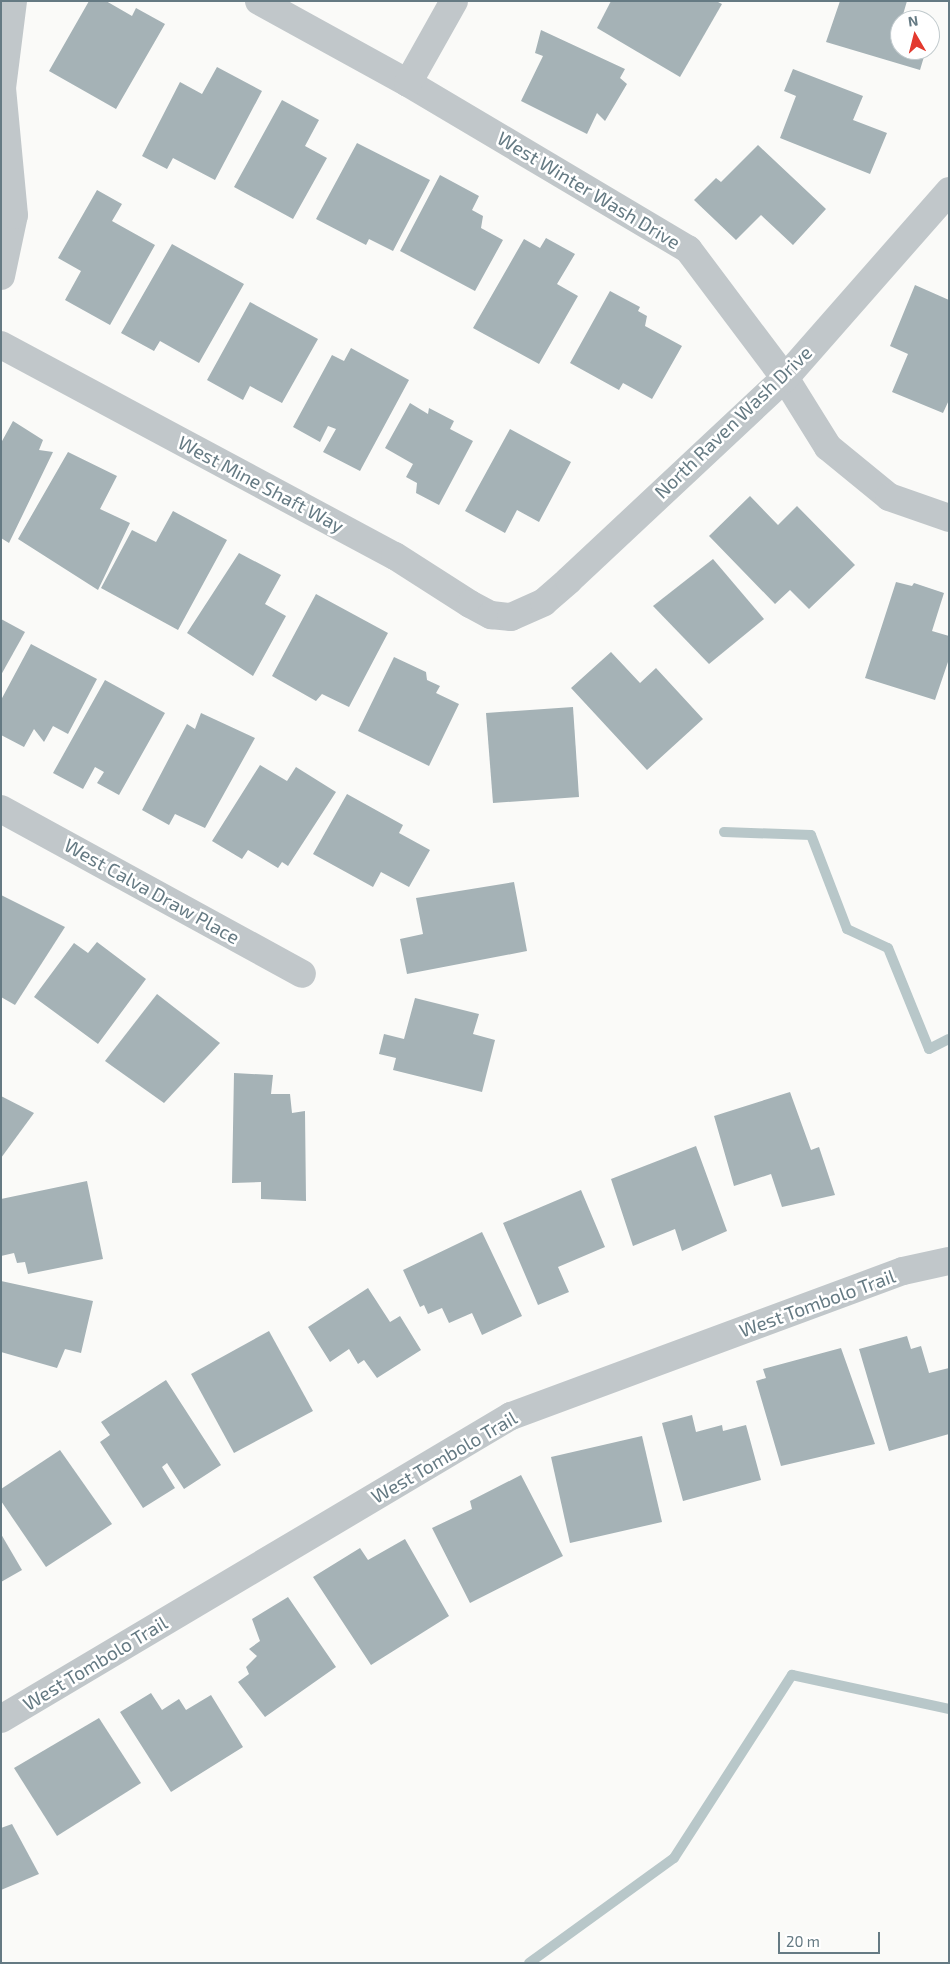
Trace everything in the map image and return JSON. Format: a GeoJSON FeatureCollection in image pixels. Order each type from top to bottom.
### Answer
{"type":"FeatureCollection","features":[{"type":"Feature","properties":{"kind":"street"},"geometry":{"type":"LineString","coordinates":[[1,276],[14,215],[2,88],[13,1]]}},
{"type":"Feature","properties":{"kind":"street","name":"West Winter Wash Drive"},"geometry":{"type":"LineString","coordinates":[[259,1],[408,83],[688,249],[784,378],[828,447],[889,497],[949,518]]}},
{"type":"Feature","properties":{"kind":"street"},"geometry":{"type":"LineString","coordinates":[[408,83],[454,1]]}},
{"type":"Feature","properties":{"kind":"street","name":"North Raven Wash Drive"},"geometry":{"type":"LineString","coordinates":[[521,615],[544,602],[569,580],[784,378],[949,191]]}},
{"type":"Feature","properties":{"kind":"street","name":"West Mine Shaft Way"},"geometry":{"type":"LineString","coordinates":[[1,345],[395,556],[470,604],[491,615],[521,615]]}},
{"type":"Feature","properties":{"kind":"street","name":"West Calva Draw Place"},"geometry":{"type":"LineString","coordinates":[[1,809],[302,974]]}},
{"type":"Feature","properties":{"kind":"street","name":"West Tombolo Trail"},"geometry":{"type":"LineString","coordinates":[[1,1719],[511,1416],[903,1270],[949,1261]]}},
{"type":"Feature","properties":{"kind":"building"},"geometry":{"type":"Polygon","coordinates":[[[89,1],[106,1],[132,16],[136,8],[165,24],[116,109],[49,71],[89,1]]]}},
{"type":"Feature","properties":{"kind":"building"},"geometry":{"type":"Polygon","coordinates":[[[611,1],[716,1],[722,4],[680,77],[597,28],[611,1]]]}},
{"type":"Feature","properties":{"kind":"building"},"geometry":{"type":"Polygon","coordinates":[[[840,1],[907,1],[904,10],[890,10],[890,60],[923,60],[920,70],[826,42],[840,1]]]}},
{"type":"Feature","properties":{"kind":"building"},"geometry":{"type":"Polygon","coordinates":[[[541,30],[625,69],[620,78],[627,84],[605,121],[597,113],[587,134],[521,101],[543,56],[535,53],[541,30]]]}},
{"type":"Feature","properties":{"kind":"building"},"geometry":{"type":"Polygon","coordinates":[[[217,67],[262,91],[215,180],[173,158],[167,169],[142,156],[180,82],[202,94],[217,67]]]}},
{"type":"Feature","properties":{"kind":"building"},"geometry":{"type":"Polygon","coordinates":[[[793,69],[863,96],[853,120],[887,133],[870,174],[780,138],[796,96],[784,91],[793,69]]]}},
{"type":"Feature","properties":{"kind":"building"},"geometry":{"type":"Polygon","coordinates":[[[282,100],[319,120],[305,146],[327,158],[293,219],[234,187],[282,100]]]}},
{"type":"Feature","properties":{"kind":"building"},"geometry":{"type":"Polygon","coordinates":[[[357,143],[430,180],[393,251],[369,239],[366,245],[316,219],[357,143]]]}},
{"type":"Feature","properties":{"kind":"building"},"geometry":{"type":"Polygon","coordinates":[[[758,145],[826,209],[793,245],[761,215],[736,240],[694,200],[716,178],[721,182],[758,145]]]}},
{"type":"Feature","properties":{"kind":"building"},"geometry":{"type":"Polygon","coordinates":[[[440,175],[479,196],[472,210],[483,216],[481,228],[503,240],[475,291],[400,251],[440,175]]]}},
{"type":"Feature","properties":{"kind":"building"},"geometry":{"type":"Polygon","coordinates":[[[97,190],[122,204],[112,221],[155,245],[110,325],[65,300],[81,271],[58,258],[97,190]]]}},
{"type":"Feature","properties":{"kind":"building"},"geometry":{"type":"Polygon","coordinates":[[[546,238],[575,254],[557,284],[578,296],[539,364],[473,328],[524,239],[540,248],[546,238]]]}},
{"type":"Feature","properties":{"kind":"building"},"geometry":{"type":"Polygon","coordinates":[[[172,244],[244,284],[199,363],[160,341],[154,351],[121,333],[172,244]]]}},
{"type":"Feature","properties":{"kind":"building"},"geometry":{"type":"Polygon","coordinates":[[[915,285],[949,300],[949,400],[943,413],[892,392],[908,354],[890,346],[915,285]]]}},
{"type":"Feature","properties":{"kind":"building"},"geometry":{"type":"Polygon","coordinates":[[[610,291],[640,307],[638,311],[647,316],[645,326],[682,346],[652,399],[623,383],[619,390],[570,363],[610,291]]]}},
{"type":"Feature","properties":{"kind":"building"},"geometry":{"type":"Polygon","coordinates":[[[250,302],[318,339],[282,403],[250,386],[243,400],[207,380],[250,302]]]}},
{"type":"Feature","properties":{"kind":"building"},"geometry":{"type":"Polygon","coordinates":[[[351,348],[409,380],[360,471],[323,452],[336,429],[328,426],[320,442],[293,427],[332,355],[344,361],[351,348]]]}},
{"type":"Feature","properties":{"kind":"building"},"geometry":{"type":"Polygon","coordinates":[[[410,403],[428,414],[429,408],[454,421],[450,429],[473,441],[439,505],[416,493],[417,483],[406,477],[413,464],[385,448],[410,403]]]}},
{"type":"Feature","properties":{"kind":"building"},"geometry":{"type":"Polygon","coordinates":[[[13,421],[43,440],[39,450],[53,452],[9,543],[1,538],[1,443],[13,421]]]}},
{"type":"Feature","properties":{"kind":"building"},"geometry":{"type":"Polygon","coordinates":[[[510,429],[571,462],[539,522],[517,510],[505,533],[465,511],[510,429]]]}},
{"type":"Feature","properties":{"kind":"building"},"geometry":{"type":"Polygon","coordinates":[[[68,452],[117,476],[100,509],[130,523],[98,590],[18,539],[68,452]]]}},
{"type":"Feature","properties":{"kind":"building"},"geometry":{"type":"Polygon","coordinates":[[[750,496],[778,525],[797,506],[855,565],[809,609],[790,590],[775,604],[709,536],[750,496]]]}},
{"type":"Feature","properties":{"kind":"building"},"geometry":{"type":"Polygon","coordinates":[[[173,511],[227,540],[178,630],[101,588],[132,530],[156,542],[173,511]]]}},
{"type":"Feature","properties":{"kind":"building"},"geometry":{"type":"Polygon","coordinates":[[[239,553],[281,575],[265,604],[286,616],[253,676],[187,633],[239,553]]]}},
{"type":"Feature","properties":{"kind":"building"},"geometry":{"type":"Polygon","coordinates":[[[713,559],[764,619],[709,664],[653,606],[713,559]]]}},
{"type":"Feature","properties":{"kind":"building"},"geometry":{"type":"Polygon","coordinates":[[[896,582],[912,586],[914,583],[944,593],[932,631],[949,636],[949,659],[935,700],[865,678],[896,582]]]}},
{"type":"Feature","properties":{"kind":"building"},"geometry":{"type":"Polygon","coordinates":[[[316,594],[388,633],[349,707],[322,694],[316,701],[272,676],[316,594]]]}},
{"type":"Feature","properties":{"kind":"building"},"geometry":{"type":"Polygon","coordinates":[[[1,619],[25,632],[1,675],[1,619]]]}},
{"type":"Feature","properties":{"kind":"building"},"geometry":{"type":"Polygon","coordinates":[[[31,644],[97,679],[68,734],[53,726],[44,742],[34,729],[24,747],[1,735],[1,700],[31,644]]]}},
{"type":"Feature","properties":{"kind":"building"},"geometry":{"type":"Polygon","coordinates":[[[611,652],[640,683],[656,668],[703,719],[647,770],[571,688],[611,652]]]}},
{"type":"Feature","properties":{"kind":"building"},"geometry":{"type":"Polygon","coordinates":[[[394,657],[426,672],[427,680],[440,686],[436,693],[459,704],[429,766],[358,731],[394,657]]]}},
{"type":"Feature","properties":{"kind":"building"},"geometry":{"type":"Polygon","coordinates":[[[105,680],[165,713],[119,795],[97,783],[104,772],[95,767],[83,789],[53,773],[105,680]]]}},
{"type":"Feature","properties":{"kind":"building"},"geometry":{"type":"Polygon","coordinates":[[[573,707],[579,797],[493,803],[486,713],[573,707]]]}},
{"type":"Feature","properties":{"kind":"building"},"geometry":{"type":"Polygon","coordinates":[[[201,713],[255,738],[205,828],[175,814],[169,825],[142,810],[187,724],[195,729],[201,713]]]}},
{"type":"Feature","properties":{"kind":"building"},"geometry":{"type":"Polygon","coordinates":[[[260,765],[287,781],[296,767],[336,792],[288,866],[282,862],[278,868],[248,850],[242,859],[212,841],[260,765]]]}},
{"type":"Feature","properties":{"kind":"building"},"geometry":{"type":"Polygon","coordinates":[[[347,794],[403,825],[399,833],[430,850],[409,887],[381,872],[373,887],[313,854],[347,794]]]}},
{"type":"Feature","properties":{"kind":"building"},"geometry":{"type":"Polygon","coordinates":[[[514,882],[527,951],[407,974],[400,939],[423,934],[416,898],[514,882]]]}},
{"type":"Feature","properties":{"kind":"building"},"geometry":{"type":"Polygon","coordinates":[[[1,895],[65,927],[15,1005],[1,997],[1,895]]]}},
{"type":"Feature","properties":{"kind":"building"},"geometry":{"type":"Polygon","coordinates":[[[97,942],[146,979],[98,1044],[34,997],[74,943],[88,953],[97,942]]]}},
{"type":"Feature","properties":{"kind":"building"},"geometry":{"type":"Polygon","coordinates":[[[157,994],[220,1043],[164,1103],[105,1061],[157,994]]]}},
{"type":"Feature","properties":{"kind":"building"},"geometry":{"type":"Polygon","coordinates":[[[415,998],[479,1014],[473,1034],[495,1040],[482,1092],[393,1070],[396,1058],[379,1054],[384,1034],[404,1039],[415,998]]]}},
{"type":"Feature","properties":{"kind":"building"},"geometry":{"type":"Polygon","coordinates":[[[234,1073],[273,1075],[271,1094],[290,1094],[292,1113],[305,1111],[306,1201],[261,1199],[261,1182],[232,1183],[234,1073]]]}},
{"type":"Feature","properties":{"kind":"building"},"geometry":{"type":"Polygon","coordinates":[[[790,1092],[811,1150],[819,1147],[835,1195],[782,1207],[771,1174],[734,1186],[714,1116],[790,1092]]]}},
{"type":"Feature","properties":{"kind":"building"},"geometry":{"type":"Polygon","coordinates":[[[1,1096],[34,1113],[1,1158],[1,1096]]]}},
{"type":"Feature","properties":{"kind":"building"},"geometry":{"type":"Polygon","coordinates":[[[696,1146],[727,1231],[682,1251],[675,1229],[633,1246],[611,1179],[696,1146]]]}},
{"type":"Feature","properties":{"kind":"building"},"geometry":{"type":"Polygon","coordinates":[[[87,1181],[103,1259],[28,1274],[25,1262],[17,1263],[14,1253],[1,1256],[1,1199],[87,1181]]]}},
{"type":"Feature","properties":{"kind":"building"},"geometry":{"type":"Polygon","coordinates":[[[581,1190],[605,1247],[558,1267],[569,1292],[538,1305],[503,1223],[581,1190]]]}},
{"type":"Feature","properties":{"kind":"building"},"geometry":{"type":"Polygon","coordinates":[[[482,1232],[522,1316],[482,1335],[472,1313],[449,1323],[442,1308],[428,1314],[424,1305],[420,1307],[403,1270],[482,1232]]]}},
{"type":"Feature","properties":{"kind":"building"},"geometry":{"type":"Polygon","coordinates":[[[1,1281],[93,1301],[81,1353],[65,1349],[57,1368],[1,1352],[1,1281]]]}},
{"type":"Feature","properties":{"kind":"building"},"geometry":{"type":"Polygon","coordinates":[[[368,1288],[390,1322],[400,1316],[421,1350],[377,1378],[364,1360],[358,1364],[349,1349],[330,1362],[308,1327],[368,1288]]]}},
{"type":"Feature","properties":{"kind":"building"},"geometry":{"type":"Polygon","coordinates":[[[269,1331],[313,1411],[234,1453],[191,1374],[269,1331]]]}},
{"type":"Feature","properties":{"kind":"building"},"geometry":{"type":"Polygon","coordinates":[[[907,1336],[911,1349],[921,1346],[929,1373],[949,1368],[949,1434],[889,1451],[859,1349],[907,1336]]]}},
{"type":"Feature","properties":{"kind":"building"},"geometry":{"type":"Polygon","coordinates":[[[841,1348],[875,1444],[781,1466],[756,1381],[766,1378],[763,1369],[841,1348]]]}},
{"type":"Feature","properties":{"kind":"building"},"geometry":{"type":"Polygon","coordinates":[[[166,1380],[221,1465],[184,1489],[167,1463],[162,1467],[175,1488],[143,1508],[100,1442],[110,1435],[101,1422],[166,1380]]]}},
{"type":"Feature","properties":{"kind":"building"},"geometry":{"type":"Polygon","coordinates":[[[692,1415],[696,1432],[722,1425],[723,1431],[746,1425],[761,1480],[683,1501],[662,1423],[692,1415]]]}},
{"type":"Feature","properties":{"kind":"building"},"geometry":{"type":"Polygon","coordinates":[[[642,1436],[662,1522],[570,1543],[551,1457],[642,1436]]]}},
{"type":"Feature","properties":{"kind":"building"},"geometry":{"type":"Polygon","coordinates":[[[60,1450],[112,1524],[46,1567],[1,1501],[1,1489],[60,1450]]]}},
{"type":"Feature","properties":{"kind":"building"},"geometry":{"type":"Polygon","coordinates":[[[521,1475],[563,1556],[470,1603],[432,1528],[472,1509],[470,1501],[521,1475]]]}},
{"type":"Feature","properties":{"kind":"building"},"geometry":{"type":"Polygon","coordinates":[[[1,1534],[22,1570],[1,1582],[1,1534]]]}},
{"type":"Feature","properties":{"kind":"building"},"geometry":{"type":"Polygon","coordinates":[[[405,1539],[449,1616],[371,1665],[313,1577],[360,1548],[368,1560],[405,1539]]]}},
{"type":"Feature","properties":{"kind":"building"},"geometry":{"type":"Polygon","coordinates":[[[288,1597],[336,1667],[265,1717],[238,1682],[249,1674],[246,1667],[257,1656],[249,1649],[260,1641],[252,1619],[288,1597]]]}},
{"type":"Feature","properties":{"kind":"building"},"geometry":{"type":"Polygon","coordinates":[[[151,1693],[162,1710],[179,1699],[186,1710],[211,1695],[243,1747],[171,1792],[120,1712],[151,1693]]]}},
{"type":"Feature","properties":{"kind":"building"},"geometry":{"type":"Polygon","coordinates":[[[99,1718],[141,1783],[57,1836],[14,1768],[99,1718]]]}},
{"type":"Feature","properties":{"kind":"building"},"geometry":{"type":"Polygon","coordinates":[[[12,1824],[39,1874],[1,1890],[1,1828],[12,1824]]]}},
{"type":"Feature","properties":{"kind":"waterway"},"geometry":{"type":"LineString","coordinates":[[724,832],[811,835],[847,929],[888,948],[929,1049],[949,1039]]}},
{"type":"Feature","properties":{"kind":"waterway"},"geometry":{"type":"LineString","coordinates":[[529,1963],[674,1858],[792,1675],[949,1709]]}}]}
